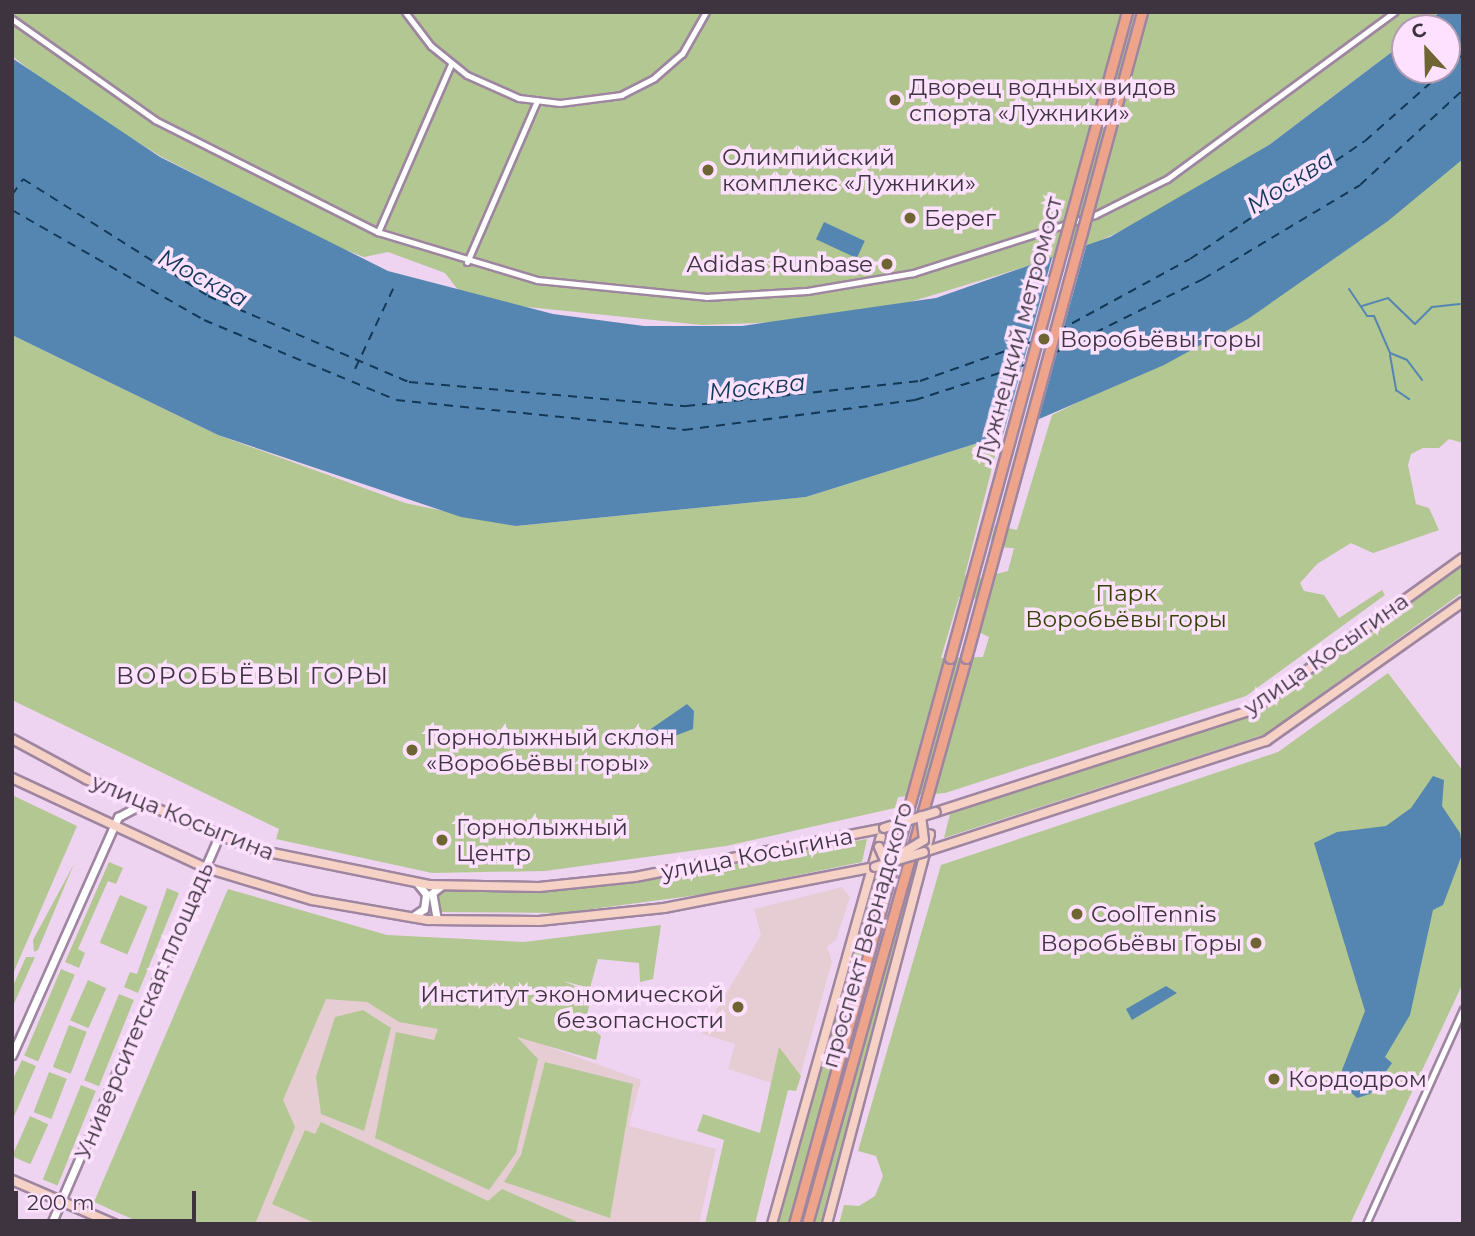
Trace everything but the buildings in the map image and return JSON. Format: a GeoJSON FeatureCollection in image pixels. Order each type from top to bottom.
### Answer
{"type":"FeatureCollection","features":[{"type":"Feature","properties":{"kind":"main road","name":"Лужнецкий метромост"},"geometry":{"type":"LineString","coordinates":[[950,659],[1126,12]]}},
{"type":"Feature","properties":{"kind":"main road","name":"Лужнецкий метромост"},"geometry":{"type":"LineString","coordinates":[[966,658],[1142,12]]}},
{"type":"Feature","properties":{"kind":"main road","name":"улица Косыгина"},"geometry":{"type":"LineString","coordinates":[[12,739],[144,803],[219,835],[329,869],[442,886],[538,887],[635,877],[884,828],[1252,710],[1463,558]]}},
{"type":"Feature","properties":{"kind":"main road","name":"улица Косыгина"},"geometry":{"type":"LineString","coordinates":[[12,778],[112,828],[206,868],[312,900],[437,920],[539,921],[638,911],[873,867],[1266,741],[1463,603]]}},
{"type":"Feature","properties":{"kind":"main road","name":"проспект Вернадского"},"geometry":{"type":"LineString","coordinates":[[807,1224],[966,658]]}},
{"type":"Feature","properties":{"kind":"main road","name":"проспект Вернадского"},"geometry":{"type":"LineString","coordinates":[[794,1224],[950,659]]}},
{"type":"Feature","properties":{"kind":"main road"},"geometry":{"type":"LineString","coordinates":[[827,1224],[927,851],[930,834],[921,817]]}},
{"type":"Feature","properties":{"kind":"main road"},"geometry":{"type":"LineString","coordinates":[[880,841],[886,863],[924,840],[921,817]]}},
{"type":"Feature","properties":{"kind":"main road"},"geometry":{"type":"LineString","coordinates":[[772,1224],[880,841],[897,824]]}},
{"type":"Feature","properties":{"kind":"main road"},"geometry":{"type":"LineString","coordinates":[[12,1180],[114,1224]]}},
{"type":"Feature","properties":{"kind":"street"},"geometry":{"type":"LineString","coordinates":[[405,12],[451,64],[537,101],[589,102],[638,88],[682,54],[706,12]]}},
{"type":"Feature","properties":{"kind":"street"},"geometry":{"type":"LineString","coordinates":[[12,19],[155,120],[378,232],[467,262],[574,287],[678,297],[807,291],[946,265],[1095,215],[1167,179],[1394,12]]}},
{"type":"Feature","properties":{"kind":"street"},"geometry":{"type":"LineString","coordinates":[[378,232],[451,64]]}},
{"type":"Feature","properties":{"kind":"street"},"geometry":{"type":"LineString","coordinates":[[467,262],[537,101]]}},
{"type":"Feature","properties":{"kind":"street"},"geometry":{"type":"LineString","coordinates":[[12,1055],[112,828],[122,811],[144,803]]}},
{"type":"Feature","properties":{"kind":"street","name":"Университетская площадь"},"geometry":{"type":"LineString","coordinates":[[51,1224],[219,835]]}},
{"type":"Feature","properties":{"kind":"street"},"geometry":{"type":"LineString","coordinates":[[411,917],[424,909],[426,894],[418,884]]}},
{"type":"Feature","properties":{"kind":"street"},"geometry":{"type":"LineString","coordinates":[[437,920],[432,893],[442,886]]}},
{"type":"Feature","properties":{"kind":"street"},"geometry":{"type":"LineString","coordinates":[[1366,1224],[1463,1009]]}},
{"type":"Feature","properties":{"kind":"shaded area"},"geometry":{"type":"Polygon","coordinates":[[[842,887],[850,897],[836,940],[827,947],[832,961],[796,1091],[728,1069],[735,1044],[702,1034],[761,935],[754,909],[842,887]]]}},
{"type":"Feature","properties":{"kind":"shaded area"},"geometry":{"type":"Polygon","coordinates":[[[276,967],[514,1034],[641,1080],[629,1126],[716,1149],[699,1224],[222,1224],[276,967]]]}},
{"type":"Feature","properties":{"kind":"green space","name":"Олимпийский комплекс «Лужники»"},"geometry":{"type":"Polygon","coordinates":[[[12,12],[1440,12],[1391,14],[1391,53],[1269,145],[1166,209],[1083,249],[910,302],[782,322],[702,325],[518,306],[459,291],[445,273],[388,252],[364,257],[333,245],[160,156],[64,96],[12,56],[12,12]]]}},
{"type":"Feature","properties":{"kind":"green space","name":"Парк Воробьёвы горы"},"geometry":{"type":"Polygon","coordinates":[[[1463,159],[1463,443],[1449,439],[1439,448],[1423,448],[1411,454],[1408,465],[1416,504],[1429,508],[1439,530],[1373,553],[1351,543],[1317,564],[1300,583],[1304,591],[1324,595],[1339,618],[1382,590],[1385,595],[1246,696],[945,793],[898,797],[895,808],[726,846],[545,871],[432,873],[276,839],[279,829],[12,700],[12,335],[218,435],[405,503],[516,526],[806,497],[1000,436],[965,575],[973,580],[1008,571],[1014,548],[994,547],[991,539],[995,525],[1017,530],[1052,415],[1248,319],[1463,159]],[[959,597],[941,658],[983,657],[989,637],[979,632],[986,600],[959,597]]]}},
{"type":"Feature","properties":{"kind":"green space"},"geometry":{"type":"Polygon","coordinates":[[[1463,564],[1463,592],[1266,734],[944,838],[950,814],[1259,712],[1463,564]]]}},
{"type":"Feature","properties":{"kind":"green space"},"geometry":{"type":"Polygon","coordinates":[[[1388,673],[1463,771],[1463,983],[1350,1224],[839,1224],[844,1205],[859,1206],[875,1196],[883,1176],[876,1156],[858,1151],[941,865],[1278,752],[1388,673]]]}},
{"type":"Feature","properties":{"kind":"green space"},"geometry":{"type":"Polygon","coordinates":[[[12,795],[77,826],[12,976],[12,795]]]}},
{"type":"Feature","properties":{"kind":"green space"},"geometry":{"type":"Polygon","coordinates":[[[867,839],[862,862],[705,894],[562,913],[437,912],[435,890],[608,884],[867,839]]]}},
{"type":"Feature","properties":{"kind":"green space"},"geometry":{"type":"Polygon","coordinates":[[[109,862],[123,868],[116,884],[108,881],[78,949],[85,953],[79,968],[65,962],[109,862]]]}},
{"type":"Feature","properties":{"kind":"green space"},"geometry":{"type":"Polygon","coordinates":[[[74,864],[38,950],[34,952],[33,940],[74,864]]]}},
{"type":"Feature","properties":{"kind":"green space"},"geometry":{"type":"Polygon","coordinates":[[[920,869],[822,1224],[810,1224],[909,872],[920,869]]]}},
{"type":"Feature","properties":{"kind":"green space"},"geometry":{"type":"Polygon","coordinates":[[[870,877],[882,880],[790,1224],[778,1222],[870,877]]]}},
{"type":"Feature","properties":{"kind":"green space"},"geometry":{"type":"Polygon","coordinates":[[[167,888],[179,893],[138,993],[124,987],[130,972],[137,974],[167,888]]]}},
{"type":"Feature","properties":{"kind":"green space"},"geometry":{"type":"Polygon","coordinates":[[[228,889],[387,935],[524,942],[661,925],[653,979],[640,982],[639,963],[598,959],[590,988],[563,981],[592,993],[585,1023],[601,1036],[596,1060],[517,1037],[538,1059],[516,1153],[489,1190],[375,1138],[396,1032],[434,1040],[438,1029],[399,1022],[367,1002],[326,999],[283,1100],[295,1127],[255,1224],[143,1224],[94,1202],[228,889]]]}},
{"type":"Feature","properties":{"kind":"green space"},"geometry":{"type":"Polygon","coordinates":[[[120,895],[148,907],[127,955],[100,943],[120,895]]]}},
{"type":"Feature","properties":{"kind":"green space"},"geometry":{"type":"Polygon","coordinates":[[[26,957],[35,957],[12,1008],[12,988],[26,957]]]}},
{"type":"Feature","properties":{"kind":"green space"},"geometry":{"type":"Polygon","coordinates":[[[61,969],[75,975],[38,1061],[24,1056],[61,969]]]}},
{"type":"Feature","properties":{"kind":"green space"},"geometry":{"type":"Polygon","coordinates":[[[88,980],[106,988],[88,1028],[70,1020],[88,980]]]}},
{"type":"Feature","properties":{"kind":"green space"},"geometry":{"type":"Polygon","coordinates":[[[119,994],[134,1000],[99,1086],[84,1080],[119,994]]]}},
{"type":"Feature","properties":{"kind":"green space"},"geometry":{"type":"Polygon","coordinates":[[[363,1010],[391,1028],[364,1131],[321,1114],[316,1077],[335,1017],[363,1010]]]}},
{"type":"Feature","properties":{"kind":"green space"},"geometry":{"type":"Polygon","coordinates":[[[69,1025],[87,1032],[71,1074],[53,1067],[69,1025]]]}},
{"type":"Feature","properties":{"kind":"green space"},"geometry":{"type":"Polygon","coordinates":[[[779,1047],[801,1076],[796,1091],[788,1090],[755,1224],[705,1224],[724,1140],[697,1131],[703,1114],[760,1133],[779,1047]]]}},
{"type":"Feature","properties":{"kind":"green space"},"geometry":{"type":"Polygon","coordinates":[[[22,1060],[36,1066],[12,1121],[12,1081],[22,1060]]]}},
{"type":"Feature","properties":{"kind":"green space"},"geometry":{"type":"Polygon","coordinates":[[[545,1062],[633,1084],[610,1218],[504,1182],[521,1155],[545,1062]]]}},
{"type":"Feature","properties":{"kind":"green space"},"geometry":{"type":"Polygon","coordinates":[[[49,1072],[67,1079],[51,1119],[34,1112],[49,1072]]]}},
{"type":"Feature","properties":{"kind":"green space"},"geometry":{"type":"Polygon","coordinates":[[[81,1085],[96,1091],[58,1186],[43,1180],[81,1085]]]}},
{"type":"Feature","properties":{"kind":"green space"},"geometry":{"type":"Polygon","coordinates":[[[30,1116],[48,1124],[30,1164],[12,1156],[30,1116]]]}},
{"type":"Feature","properties":{"kind":"green space"},"geometry":{"type":"Polygon","coordinates":[[[321,1122],[488,1201],[502,1189],[582,1224],[317,1224],[272,1204],[305,1130],[315,1134],[321,1122]]]}},
{"type":"Feature","properties":{"kind":"water","name":"Москва"},"geometry":{"type":"Polygon","coordinates":[[[1463,12],[1463,159],[1388,221],[1248,319],[1164,365],[1000,436],[806,497],[516,526],[461,517],[218,435],[12,335],[12,58],[160,157],[388,271],[553,314],[644,326],[742,326],[936,298],[1110,237],[1269,145],[1391,53],[1391,84],[1461,84],[1461,14],[1438,14],[1463,12]]]}},
{"type":"Feature","properties":{"kind":"water"},"geometry":{"type":"Polygon","coordinates":[[[824,222],[865,241],[857,258],[816,239],[824,222]]]}},
{"type":"Feature","properties":{"kind":"water"},"geometry":{"type":"Polygon","coordinates":[[[687,704],[694,711],[693,729],[648,746],[645,733],[687,704]]]}},
{"type":"Feature","properties":{"kind":"water"},"geometry":{"type":"Polygon","coordinates":[[[1433,776],[1444,780],[1442,806],[1460,833],[1463,852],[1443,905],[1433,910],[1410,1015],[1385,1057],[1392,1063],[1370,1094],[1357,1098],[1343,1085],[1342,1070],[1365,1011],[1314,843],[1337,832],[1386,826],[1411,808],[1433,776]]]}},
{"type":"Feature","properties":{"kind":"water"},"geometry":{"type":"Polygon","coordinates":[[[1166,986],[1177,993],[1132,1020],[1126,1009],[1166,986]]]}},
{"type":"Feature","properties":{"kind":"pier"},"geometry":{"type":"Polygon","coordinates":[[[1087,243],[1037,425],[1002,439],[1052,258],[1087,243]]]}},
{"type":"Feature","properties":{"kind":"waterway"},"geometry":{"type":"LineString","coordinates":[[1349,289],[1367,316],[1374,316],[1390,353],[1407,360],[1422,380]]}},
{"type":"Feature","properties":{"kind":"waterway"},"geometry":{"type":"LineString","coordinates":[[1362,306],[1388,298],[1415,324],[1432,307],[1460,304]]}},
{"type":"Feature","properties":{"kind":"waterway"},"geometry":{"type":"LineString","coordinates":[[1390,355],[1396,390],[1409,399]]}},
{"type":"Feature","properties":{"kind":"ferry route"},"geometry":{"type":"LineString","coordinates":[[1058,331],[1190,259],[1365,141],[1429,84]]}},
{"type":"Feature","properties":{"kind":"ferry route"},"geometry":{"type":"LineString","coordinates":[[1052,354],[1203,279],[1360,185],[1463,90]]}},
{"type":"Feature","properties":{"kind":"ferry route"},"geometry":{"type":"LineString","coordinates":[[12,195],[23,179],[208,296],[409,382],[686,406],[920,381],[1034,341]]}},
{"type":"Feature","properties":{"kind":"ferry route"},"geometry":{"type":"LineString","coordinates":[[12,210],[204,320],[396,400],[684,430],[915,400],[1028,364]]}},
{"type":"Feature","properties":{"kind":"ferry route"},"geometry":{"type":"LineString","coordinates":[[355,369],[393,289]]}},
{"type":"Feature","properties":{"kind":"place","name":"Дворец водных видов спорта «Лужники»"},"geometry":{"type":"Point","coordinates":[895,100]}},
{"type":"Feature","properties":{"kind":"place","name":"Олимпийский комплекс «Лужники»"},"geometry":{"type":"Point","coordinates":[708,170]}},
{"type":"Feature","properties":{"kind":"place","name":"Берег"},"geometry":{"type":"Point","coordinates":[910,218]}},
{"type":"Feature","properties":{"kind":"place","name":"Adidas Runbase"},"geometry":{"type":"Point","coordinates":[887,264]}},
{"type":"Feature","properties":{"kind":"place","name":"Воробьёвы горы"},"geometry":{"type":"Point","coordinates":[1044,339]}},
{"type":"Feature","properties":{"kind":"place","name":"Горнолыжный склон «Воробьёвы горы»"},"geometry":{"type":"Point","coordinates":[412,750]}},
{"type":"Feature","properties":{"kind":"place","name":"Горнолыжный Центр"},"geometry":{"type":"Point","coordinates":[442,840]}},
{"type":"Feature","properties":{"kind":"place","name":"CoolTennis"},"geometry":{"type":"Point","coordinates":[1077,914]}},
{"type":"Feature","properties":{"kind":"place","name":"Воробьёвы Горы"},"geometry":{"type":"Point","coordinates":[1256,943]}},
{"type":"Feature","properties":{"kind":"place","name":"Институт экономической безопасности"},"geometry":{"type":"Point","coordinates":[738,1007]}},
{"type":"Feature","properties":{"kind":"place","name":"Кордодром"},"geometry":{"type":"Point","coordinates":[1274,1079]}},
{"type":"Feature","properties":{"kind":"district","name":"ВОРОБЬЁВЫ ГОРЫ"},"geometry":{"type":"Point","coordinates":[253,676]}}]}
